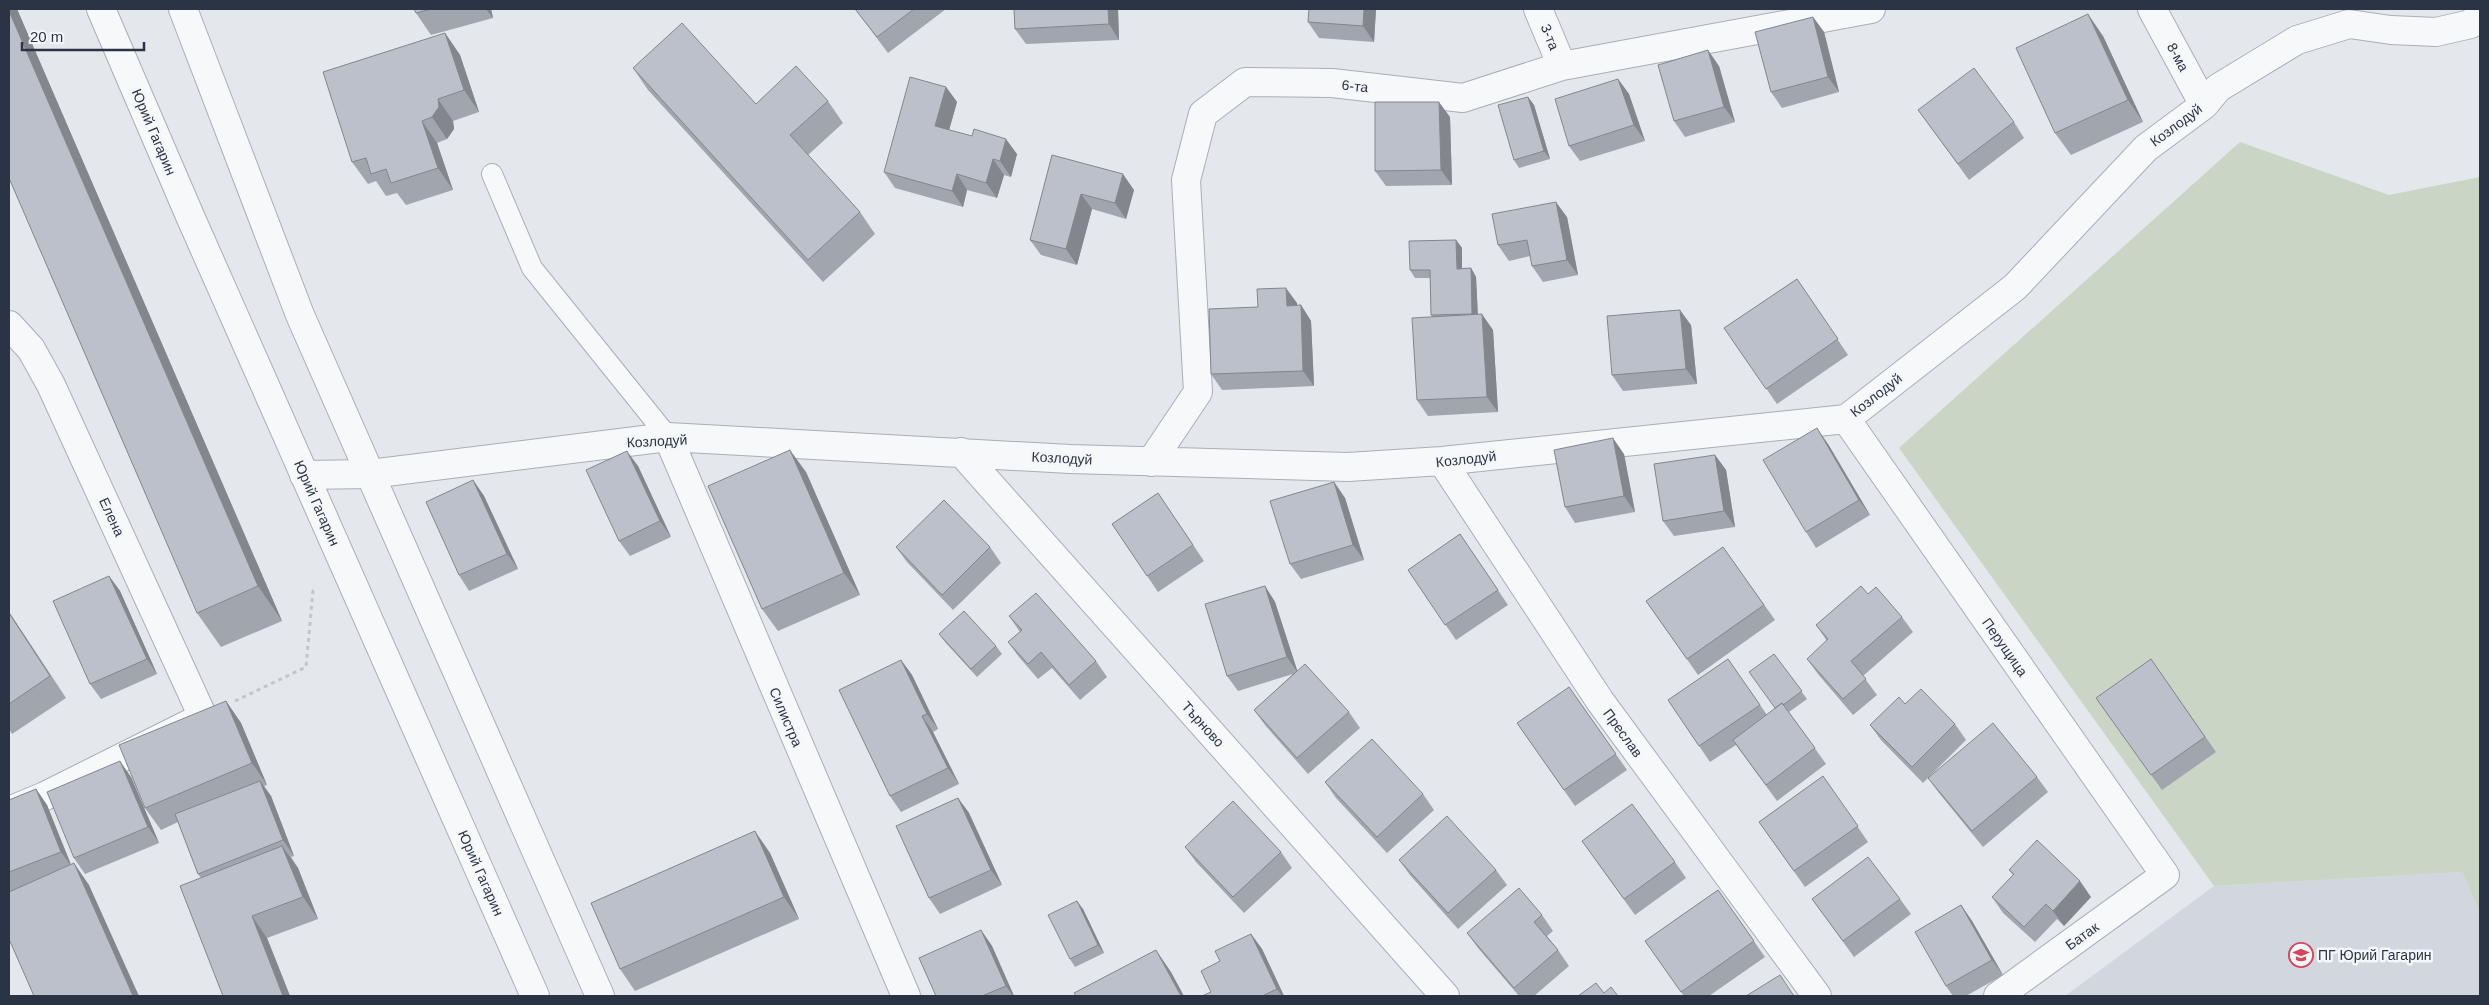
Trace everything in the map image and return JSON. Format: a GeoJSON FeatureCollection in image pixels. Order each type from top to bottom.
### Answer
{"type":"FeatureCollection","features":[{"type":"Feature","properties":{"kind":"street","name":"Юрий Гагарин"},"geometry":{"type":"LineString","coordinates":[[101,9],[304,475],[535,996]]}},
{"type":"Feature","properties":{"kind":"street"},"geometry":{"type":"LineString","coordinates":[[183,9],[300,315],[600,996]]}},
{"type":"Feature","properties":{"kind":"street","name":"3-та"},"geometry":{"type":"LineString","coordinates":[[1538,9],[1562,66]]}},
{"type":"Feature","properties":{"kind":"street","name":"6-та"},"geometry":{"type":"LineString","coordinates":[[1150,462],[1198,392],[1186,180],[1202,114],[1245,82],[1332,83],[1463,98],[1562,66],[1871,9]]}},
{"type":"Feature","properties":{"kind":"street","name":"8-ма"},"geometry":{"type":"LineString","coordinates":[[2152,9],[2204,106]]}},
{"type":"Feature","properties":{"kind":"street","name":"Козлодуй"},"geometry":{"type":"LineString","coordinates":[[304,475],[370,474],[668,437],[1150,462],[1348,467],[1442,461],[1846,419],[2015,287],[2146,148],[2204,106],[2218,88],[2297,40],[2349,24],[2391,30],[2436,32],[2471,24],[2480,14]]}},
{"type":"Feature","properties":{"kind":"street","name":"Елена"},"geometry":{"type":"LineString","coordinates":[[9,325],[31,349],[51,385],[203,717]]}},
{"type":"Feature","properties":{"kind":"street","name":"Перущица"},"geometry":{"type":"LineString","coordinates":[[1846,419],[2165,875]]}},
{"type":"Feature","properties":{"kind":"street","name":"Силистра"},"geometry":{"type":"LineString","coordinates":[[668,437],[906,996]]}},
{"type":"Feature","properties":{"kind":"street","name":"Търново"},"geometry":{"type":"LineString","coordinates":[[961,452],[1443,996]]}},
{"type":"Feature","properties":{"kind":"street","name":"Преслав"},"geometry":{"type":"LineString","coordinates":[[1442,461],[1600,701],[1817,996]]}},
{"type":"Feature","properties":{"kind":"street"},"geometry":{"type":"LineString","coordinates":[[9,811],[45,796],[203,717]]}},
{"type":"Feature","properties":{"kind":"street","name":"Батак"},"geometry":{"type":"LineString","coordinates":[[1998,996],[2165,875]]}},
{"type":"Feature","properties":{"kind":"lane"},"geometry":{"type":"LineString","coordinates":[[492,174],[532,268],[668,437]]}},
{"type":"Feature","properties":{"kind":"path"},"geometry":{"type":"LineString","coordinates":[[203,717],[306,667],[313,591],[349,577]]}},
{"type":"Feature","properties":{"kind":"shaded area","name":"ПГ Юрий Гагарин"},"geometry":{"type":"Polygon","coordinates":[[[2462,872],[2480,913],[2480,996],[2065,996],[2214,886],[2462,872]]]}},
{"type":"Feature","properties":{"kind":"green space"},"geometry":{"type":"Polygon","coordinates":[[[2240,142],[2389,195],[2480,177],[2480,913],[2462,872],[2214,886],[1899,448],[2240,142]]]}},
{"type":"Feature","properties":{"kind":"building"},"geometry":{"type":"Polygon","coordinates":[[[414,9],[431,9],[416,13],[414,9]]]}},
{"type":"Feature","properties":{"kind":"building"},"geometry":{"type":"Polygon","coordinates":[[[855,9],[914,9],[877,37],[855,9]]]}},
{"type":"Feature","properties":{"kind":"building"},"geometry":{"type":"Polygon","coordinates":[[[1014,9],[1108,9],[1109,24],[1015,29],[1014,9]]]}},
{"type":"Feature","properties":{"kind":"building"},"geometry":{"type":"Polygon","coordinates":[[[1309,9],[1364,9],[1363,26],[1308,22],[1309,9]]]}},
{"type":"Feature","properties":{"kind":"building"},"geometry":{"type":"Polygon","coordinates":[[[9,11],[258,586],[197,613],[9,178],[9,11]]]}},
{"type":"Feature","properties":{"kind":"building"},"geometry":{"type":"Polygon","coordinates":[[[2088,14],[2128,100],[2055,133],[2016,48],[2088,14]]]}},
{"type":"Feature","properties":{"kind":"building"},"geometry":{"type":"Polygon","coordinates":[[[1813,17],[1828,77],[1771,92],[1755,32],[1813,17]]]}},
{"type":"Feature","properties":{"kind":"building"},"geometry":{"type":"Polygon","coordinates":[[[682,23],[756,104],[796,66],[828,101],[790,135],[860,212],[808,260],[633,68],[682,23]]]}},
{"type":"Feature","properties":{"kind":"building"},"geometry":{"type":"Polygon","coordinates":[[[445,33],[464,90],[438,99],[439,107],[432,117],[422,121],[438,168],[391,183],[386,169],[371,174],[366,158],[352,162],[323,72],[445,33]]]}},
{"type":"Feature","properties":{"kind":"building"},"geometry":{"type":"Polygon","coordinates":[[[1708,50],[1724,107],[1674,121],[1658,65],[1708,50]]]}},
{"type":"Feature","properties":{"kind":"building"},"geometry":{"type":"Polygon","coordinates":[[[1974,68],[2014,122],[1958,164],[1918,110],[1974,68]]]}},
{"type":"Feature","properties":{"kind":"building"},"geometry":{"type":"Polygon","coordinates":[[[910,77],[946,87],[935,126],[972,136],[974,129],[1006,139],[1000,161],[993,159],[986,183],[957,174],[952,191],[884,172],[910,77]]]}},
{"type":"Feature","properties":{"kind":"building"},"geometry":{"type":"Polygon","coordinates":[[[1618,79],[1634,125],[1569,146],[1555,99],[1618,79]]]}},
{"type":"Feature","properties":{"kind":"building"},"geometry":{"type":"Polygon","coordinates":[[[1528,97],[1544,151],[1514,160],[1498,105],[1528,97]]]}},
{"type":"Feature","properties":{"kind":"building"},"geometry":{"type":"Polygon","coordinates":[[[1375,102],[1439,102],[1441,170],[1375,171],[1375,102]]]}},
{"type":"Feature","properties":{"kind":"building"},"geometry":{"type":"Polygon","coordinates":[[[1052,155],[1123,174],[1115,203],[1081,194],[1066,249],[1030,240],[1052,155]]]}},
{"type":"Feature","properties":{"kind":"building"},"geometry":{"type":"Polygon","coordinates":[[[1556,202],[1567,260],[1532,266],[1527,240],[1498,245],[1492,214],[1556,202]]]}},
{"type":"Feature","properties":{"kind":"building"},"geometry":{"type":"Polygon","coordinates":[[[1456,240],[1457,269],[1471,268],[1472,314],[1431,315],[1430,270],[1410,270],[1409,241],[1456,240]]]}},
{"type":"Feature","properties":{"kind":"building"},"geometry":{"type":"Polygon","coordinates":[[[1797,279],[1838,339],[1766,389],[1724,328],[1797,279]]]}},
{"type":"Feature","properties":{"kind":"building"},"geometry":{"type":"Polygon","coordinates":[[[1286,288],[1287,306],[1301,305],[1303,371],[1211,374],[1209,309],[1258,307],[1257,289],[1286,288]]]}},
{"type":"Feature","properties":{"kind":"building"},"geometry":{"type":"Polygon","coordinates":[[[1680,310],[1686,369],[1612,375],[1607,316],[1680,310]]]}},
{"type":"Feature","properties":{"kind":"building"},"geometry":{"type":"Polygon","coordinates":[[[1482,314],[1487,397],[1417,400],[1412,318],[1482,314]]]}},
{"type":"Feature","properties":{"kind":"building"},"geometry":{"type":"Polygon","coordinates":[[[1817,428],[1859,500],[1806,532],[1763,460],[1817,428]]]}},
{"type":"Feature","properties":{"kind":"building"},"geometry":{"type":"Polygon","coordinates":[[[1613,438],[1624,496],[1565,507],[1554,450],[1613,438]]]}},
{"type":"Feature","properties":{"kind":"building"},"geometry":{"type":"Polygon","coordinates":[[[790,450],[844,573],[762,609],[708,486],[790,450]]]}},
{"type":"Feature","properties":{"kind":"building"},"geometry":{"type":"Polygon","coordinates":[[[627,451],[660,521],[619,541],[586,470],[627,451]]]}},
{"type":"Feature","properties":{"kind":"building"},"geometry":{"type":"Polygon","coordinates":[[[1715,455],[1724,511],[1663,521],[1654,464],[1715,455]]]}},
{"type":"Feature","properties":{"kind":"building"},"geometry":{"type":"Polygon","coordinates":[[[473,480],[507,554],[459,575],[426,502],[473,480]]]}},
{"type":"Feature","properties":{"kind":"building"},"geometry":{"type":"Polygon","coordinates":[[[1334,482],[1353,545],[1290,564],[1270,501],[1334,482]]]}},
{"type":"Feature","properties":{"kind":"building"},"geometry":{"type":"Polygon","coordinates":[[[1158,493],[1193,545],[1147,576],[1112,524],[1158,493]]]}},
{"type":"Feature","properties":{"kind":"building"},"geometry":{"type":"Polygon","coordinates":[[[944,500],[990,547],[942,595],[896,547],[944,500]]]}},
{"type":"Feature","properties":{"kind":"building"},"geometry":{"type":"Polygon","coordinates":[[[1460,534],[1498,590],[1445,625],[1408,570],[1460,534]]]}},
{"type":"Feature","properties":{"kind":"building"},"geometry":{"type":"Polygon","coordinates":[[[1723,547],[1764,605],[1687,659],[1646,601],[1723,547]]]}},
{"type":"Feature","properties":{"kind":"building"},"geometry":{"type":"Polygon","coordinates":[[[109,576],[147,659],[90,684],[53,601],[109,576]]]}},
{"type":"Feature","properties":{"kind":"building"},"geometry":{"type":"Polygon","coordinates":[[[1265,586],[1287,657],[1227,676],[1205,604],[1265,586]]]}},
{"type":"Feature","properties":{"kind":"building"},"geometry":{"type":"Polygon","coordinates":[[[1861,586],[1868,594],[1876,587],[1902,617],[1851,661],[1866,679],[1843,699],[1807,659],[1828,639],[1816,625],[1861,586]]]}},
{"type":"Feature","properties":{"kind":"building"},"geometry":{"type":"Polygon","coordinates":[[[1036,593],[1096,661],[1069,685],[1041,652],[1028,664],[1008,642],[1022,630],[1009,616],[1036,593]]]}},
{"type":"Feature","properties":{"kind":"building"},"geometry":{"type":"Polygon","coordinates":[[[964,611],[996,646],[971,669],[939,634],[964,611]]]}},
{"type":"Feature","properties":{"kind":"building"},"geometry":{"type":"Polygon","coordinates":[[[9,613],[50,676],[9,704],[9,613]]]}},
{"type":"Feature","properties":{"kind":"building"},"geometry":{"type":"Polygon","coordinates":[[[1774,654],[1802,691],[1783,705],[1782,703],[1775,708],[1749,672],[1774,654]]]}},
{"type":"Feature","properties":{"kind":"building"},"geometry":{"type":"Polygon","coordinates":[[[1728,659],[1760,705],[1699,746],[1668,700],[1728,659]]]}},
{"type":"Feature","properties":{"kind":"building"},"geometry":{"type":"Polygon","coordinates":[[[2151,659],[2205,737],[2151,775],[2096,698],[2151,659]]]}},
{"type":"Feature","properties":{"kind":"building"},"geometry":{"type":"Polygon","coordinates":[[[901,660],[927,714],[922,716],[948,768],[890,796],[839,690],[901,660]]]}},
{"type":"Feature","properties":{"kind":"building"},"geometry":{"type":"Polygon","coordinates":[[[1305,664],[1349,712],[1297,758],[1254,710],[1305,664]]]}},
{"type":"Feature","properties":{"kind":"building"},"geometry":{"type":"Polygon","coordinates":[[[1569,687],[1616,754],[1564,790],[1517,723],[1569,687]]]}},
{"type":"Feature","properties":{"kind":"building"},"geometry":{"type":"Polygon","coordinates":[[[1921,689],[1955,724],[1912,767],[1870,725],[1899,697],[1905,704],[1921,689]]]}},
{"type":"Feature","properties":{"kind":"building"},"geometry":{"type":"Polygon","coordinates":[[[226,701],[252,763],[145,808],[119,745],[226,701]]]}},
{"type":"Feature","properties":{"kind":"building"},"geometry":{"type":"Polygon","coordinates":[[[1782,703],[1815,748],[1766,785],[1733,740],[1782,703]]]}},
{"type":"Feature","properties":{"kind":"building"},"geometry":{"type":"Polygon","coordinates":[[[1993,723],[2037,777],[1972,831],[1928,778],[1993,723]]]}},
{"type":"Feature","properties":{"kind":"building"},"geometry":{"type":"Polygon","coordinates":[[[1372,739],[1423,794],[1377,837],[1325,782],[1372,739]]]}},
{"type":"Feature","properties":{"kind":"building"},"geometry":{"type":"Polygon","coordinates":[[[120,761],[148,827],[74,858],[47,792],[120,761]]]}},
{"type":"Feature","properties":{"kind":"building"},"geometry":{"type":"Polygon","coordinates":[[[1823,776],[1858,826],[1794,871],[1759,822],[1823,776]]]}},
{"type":"Feature","properties":{"kind":"building"},"geometry":{"type":"Polygon","coordinates":[[[260,781],[283,840],[198,874],[175,814],[260,781]]]}},
{"type":"Feature","properties":{"kind":"building"},"geometry":{"type":"Polygon","coordinates":[[[36,789],[61,852],[9,872],[9,800],[36,789]]]}},
{"type":"Feature","properties":{"kind":"building"},"geometry":{"type":"Polygon","coordinates":[[[958,798],[991,870],[929,898],[896,826],[958,798]]]}},
{"type":"Feature","properties":{"kind":"building"},"geometry":{"type":"Polygon","coordinates":[[[1233,801],[1281,852],[1233,897],[1185,847],[1233,801]]]}},
{"type":"Feature","properties":{"kind":"building"},"geometry":{"type":"Polygon","coordinates":[[[1632,804],[1675,862],[1624,899],[1582,841],[1632,804]]]}},
{"type":"Feature","properties":{"kind":"building"},"geometry":{"type":"Polygon","coordinates":[[[1447,816],[1496,870],[1448,913],[1399,860],[1447,816]]]}},
{"type":"Feature","properties":{"kind":"building"},"geometry":{"type":"Polygon","coordinates":[[[755,831],[784,897],[620,969],[591,903],[755,831]]]}},
{"type":"Feature","properties":{"kind":"building"},"geometry":{"type":"Polygon","coordinates":[[[2037,840],[2080,881],[2053,911],[2046,904],[2024,927],[1992,897],[2014,874],[2009,870],[2037,840]]]}},
{"type":"Feature","properties":{"kind":"building"},"geometry":{"type":"Polygon","coordinates":[[[282,846],[303,897],[252,916],[283,996],[223,996],[180,886],[282,846]]]}},
{"type":"Feature","properties":{"kind":"building"},"geometry":{"type":"Polygon","coordinates":[[[1868,857],[1900,899],[1843,941],[1812,899],[1868,857]]]}},
{"type":"Feature","properties":{"kind":"building"},"geometry":{"type":"Polygon","coordinates":[[[74,863],[133,996],[34,996],[9,939],[9,892],[74,863]]]}},
{"type":"Feature","properties":{"kind":"building"},"geometry":{"type":"Polygon","coordinates":[[[1519,888],[1542,915],[1534,922],[1558,950],[1514,988],[1467,933],[1519,888]]]}},
{"type":"Feature","properties":{"kind":"building"},"geometry":{"type":"Polygon","coordinates":[[[1718,890],[1754,941],[1681,992],[1645,941],[1718,890]]]}},
{"type":"Feature","properties":{"kind":"building"},"geometry":{"type":"Polygon","coordinates":[[[1077,901],[1098,945],[1070,959],[1048,915],[1077,901]]]}},
{"type":"Feature","properties":{"kind":"building"},"geometry":{"type":"Polygon","coordinates":[[[1961,905],[1992,960],[1946,986],[1915,932],[1961,905]]]}},
{"type":"Feature","properties":{"kind":"building"},"geometry":{"type":"Polygon","coordinates":[[[981,930],[1006,986],[982,996],[936,996],[919,958],[981,930]]]}},
{"type":"Feature","properties":{"kind":"building"},"geometry":{"type":"Polygon","coordinates":[[[1251,934],[1277,989],[1262,996],[1202,996],[1211,992],[1201,971],[1220,961],[1215,951],[1251,934]]]}},
{"type":"Feature","properties":{"kind":"building"},"geometry":{"type":"Polygon","coordinates":[[[1156,950],[1181,996],[1076,996],[1074,993],[1156,950]]]}},
{"type":"Feature","properties":{"kind":"building"},"geometry":{"type":"Polygon","coordinates":[[[1780,975],[1794,996],[1746,996],[1780,975]]]}},
{"type":"Feature","properties":{"kind":"building"},"geometry":{"type":"Polygon","coordinates":[[[1596,983],[1604,993],[1611,987],[1618,996],[1578,996],[1596,983]]]}},
{"type":"Feature","properties":{"kind":"place","name":"ПГ Юрий Гагарин"},"geometry":{"type":"Point","coordinates":[2301,955]}}]}
